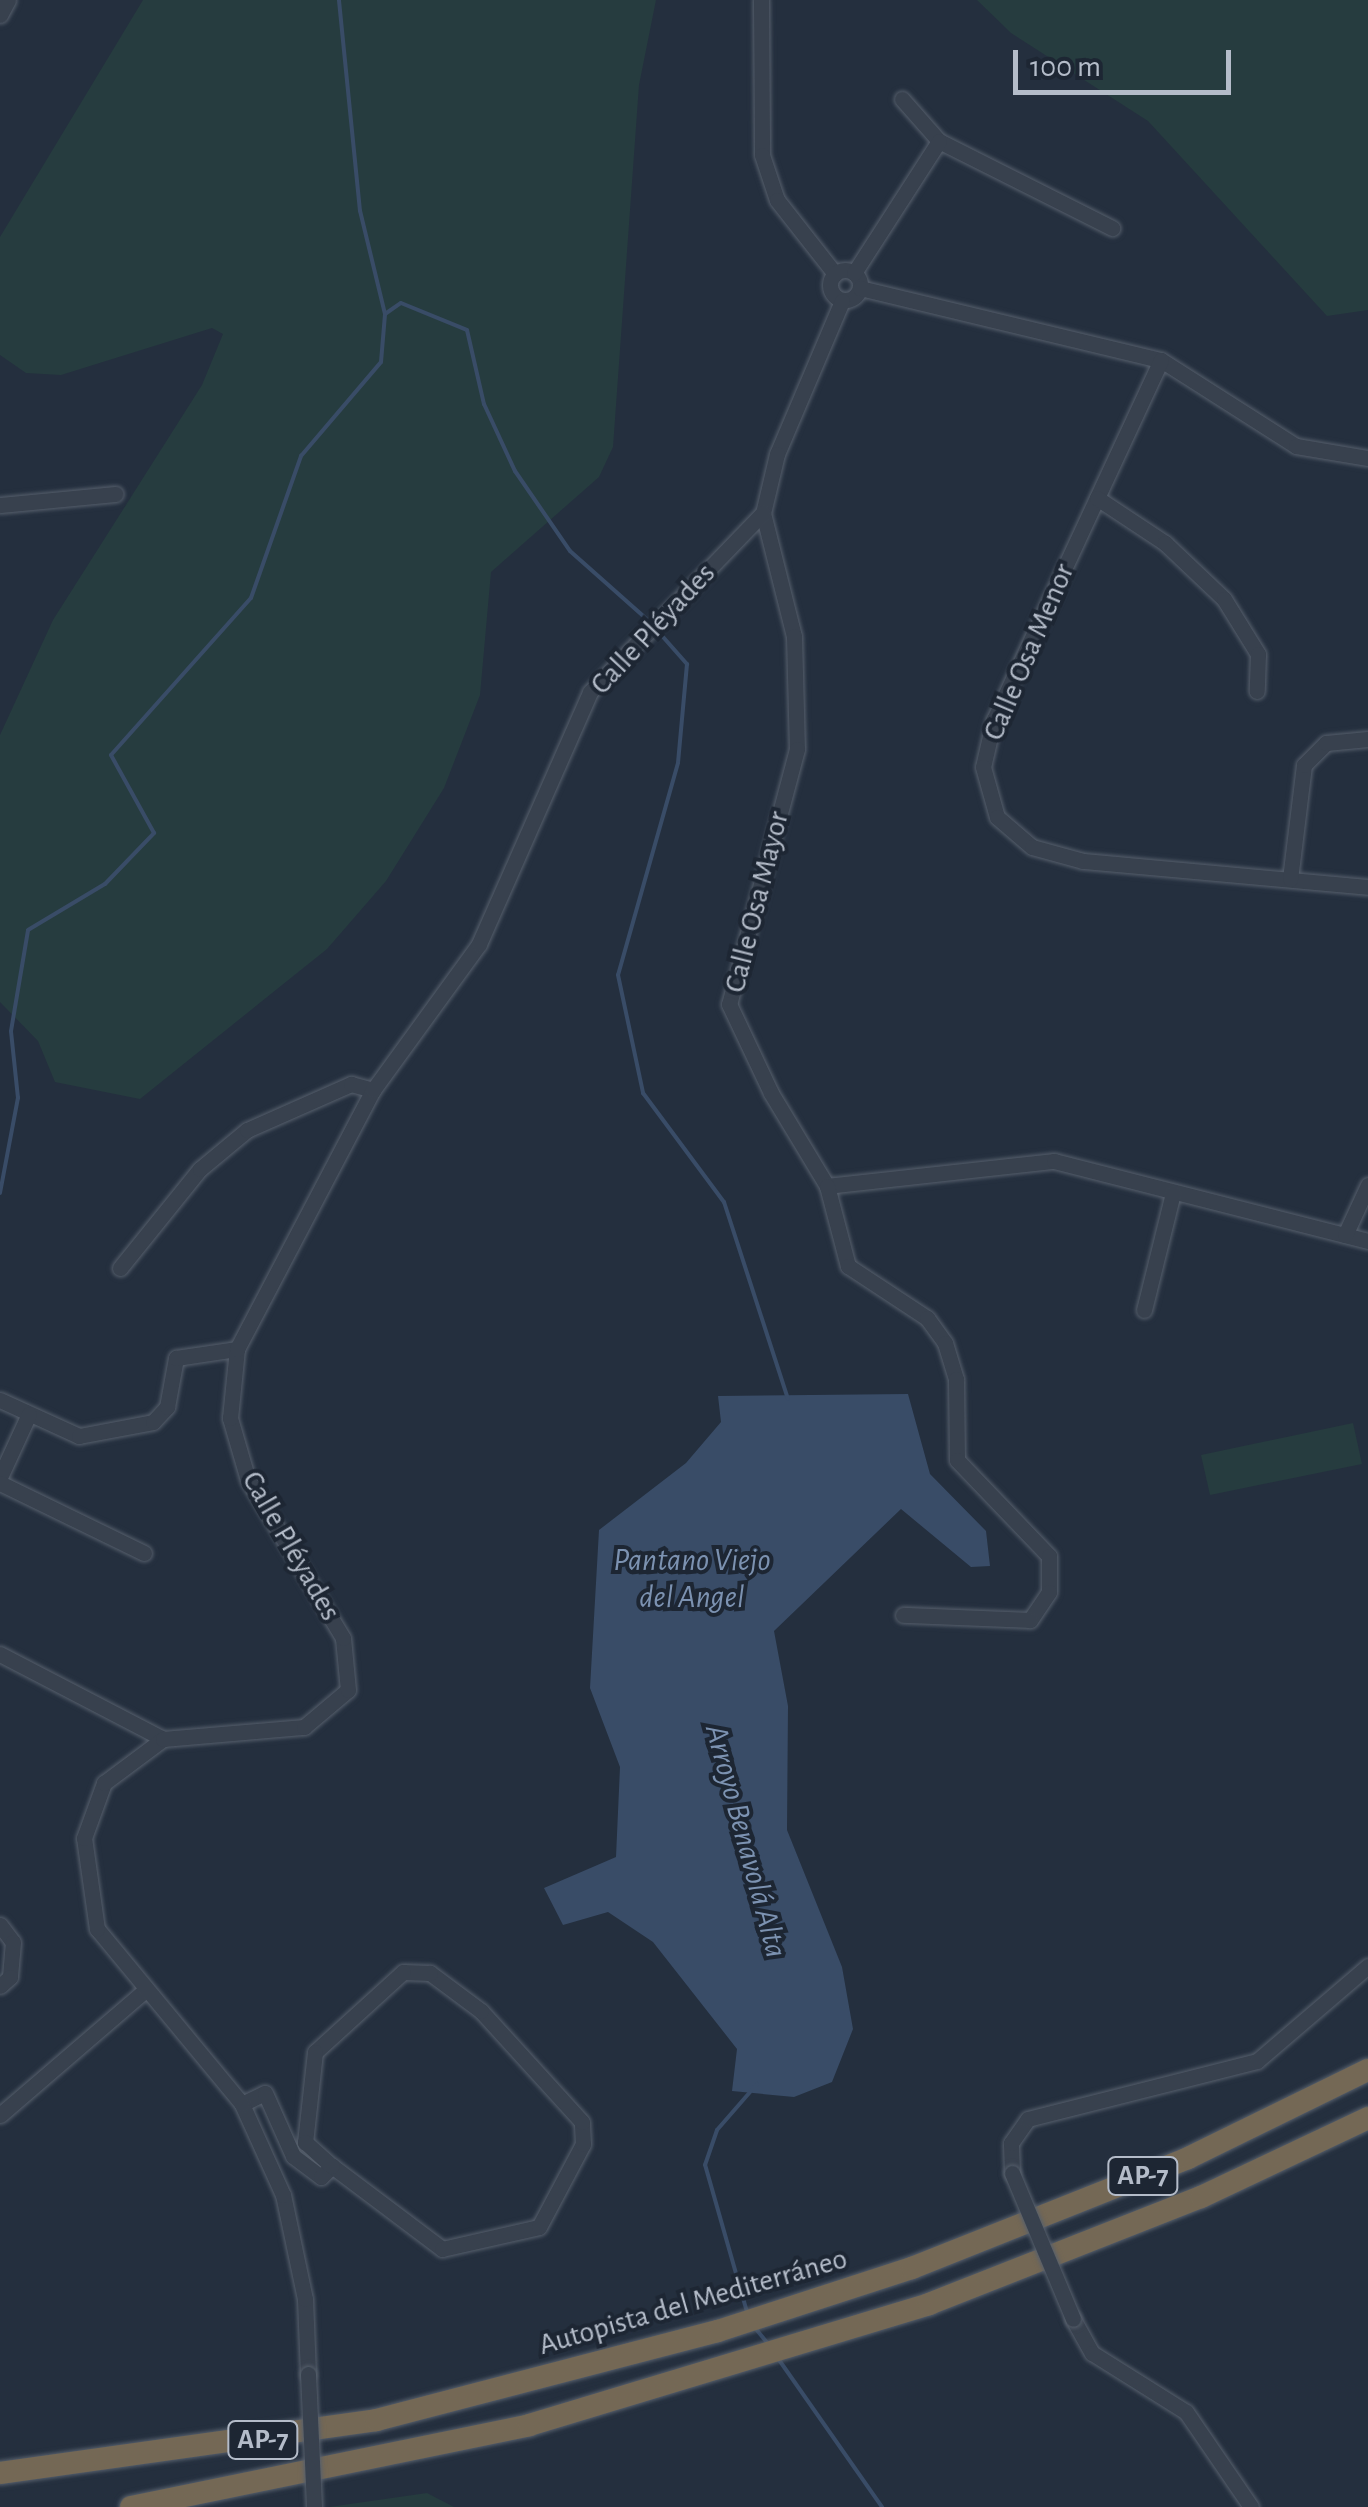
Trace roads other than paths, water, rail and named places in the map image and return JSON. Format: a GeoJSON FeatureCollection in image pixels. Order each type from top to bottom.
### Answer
{"type":"FeatureCollection","features":[{"type":"Feature","properties":{"kind":"highway","name":"Autopista del Mediterráneo"},"geometry":{"type":"LineString","coordinates":[[0,2473],[189,2454],[522,2382],[912,2268],[1188,2158],[1368,2070]]}},
{"type":"Feature","properties":{"kind":"highway","name":"AP-7"},"geometry":{"type":"LineString","coordinates":[[131,2507],[530,2425],[928,2304],[1202,2197],[1368,2118]]}},
{"type":"Feature","properties":{"kind":"street"},"geometry":{"type":"LineString","coordinates":[[0,15],[8,0]]}},
{"type":"Feature","properties":{"kind":"street"},"geometry":{"type":"LineString","coordinates":[[761,0],[762,155],[777,200],[834,274],[1161,360],[1296,446],[1368,458]]}},
{"type":"Feature","properties":{"kind":"street"},"geometry":{"type":"LineString","coordinates":[[902,99],[939,141],[1112,228]]}},
{"type":"Feature","properties":{"kind":"street"},"geometry":{"type":"LineString","coordinates":[[834,274],[829,286],[842,301],[939,141]]}},
{"type":"Feature","properties":{"kind":"street","name":"Calle Osa Mayor"},"geometry":{"type":"LineString","coordinates":[[842,301],[777,454],[763,512],[794,636],[796,748],[729,1004],[827,1186],[848,1266],[927,1318],[945,1343],[956,1379],[956,1460],[1049,1556],[1049,1592],[1030,1620],[903,1615]]}},
{"type":"Feature","properties":{"kind":"street","name":"Calle Osa Menor"},"geometry":{"type":"LineString","coordinates":[[1161,360],[994,719],[983,767],[997,817],[1032,847],[1084,860],[1368,886]]}},
{"type":"Feature","properties":{"kind":"street"},"geometry":{"type":"LineString","coordinates":[[0,505],[115,494]]}},
{"type":"Feature","properties":{"kind":"street"},"geometry":{"type":"LineString","coordinates":[[1097,498],[1165,543],[1224,599],[1258,654],[1257,691]]}},
{"type":"Feature","properties":{"kind":"street","name":"Calle Pléyades"},"geometry":{"type":"LineString","coordinates":[[162,1739],[304,1726],[348,1690],[343,1638],[248,1480],[230,1418],[237,1349],[373,1090],[478,944],[590,692],[763,512]]}},
{"type":"Feature","properties":{"kind":"street"},"geometry":{"type":"LineString","coordinates":[[1290,880],[1304,765],[1326,742],[1368,739]]}},
{"type":"Feature","properties":{"kind":"street"},"geometry":{"type":"LineString","coordinates":[[120,1268],[200,1169],[246,1130],[352,1084],[373,1090]]}},
{"type":"Feature","properties":{"kind":"street"},"geometry":{"type":"LineString","coordinates":[[827,1186],[1054,1161],[1368,1241]]}},
{"type":"Feature","properties":{"kind":"street"},"geometry":{"type":"LineString","coordinates":[[1345,1235],[1368,1185]]}},
{"type":"Feature","properties":{"kind":"street"},"geometry":{"type":"LineString","coordinates":[[1144,1310],[1173,1193]]}},
{"type":"Feature","properties":{"kind":"street"},"geometry":{"type":"LineString","coordinates":[[0,1400],[80,1436],[153,1422],[167,1407],[176,1358],[237,1349]]}},
{"type":"Feature","properties":{"kind":"street"},"geometry":{"type":"LineString","coordinates":[[29,1414],[1,1475],[144,1553]]}},
{"type":"Feature","properties":{"kind":"street"},"geometry":{"type":"LineString","coordinates":[[0,1654],[162,1739],[104,1783],[84,1838],[98,1929],[144,1991],[242,2104],[283,2195],[305,2299],[314,2507]]}},
{"type":"Feature","properties":{"kind":"street"},"geometry":{"type":"LineString","coordinates":[[0,1925],[14,1942],[10,1976],[0,1986]]}},
{"type":"Feature","properties":{"kind":"street"},"geometry":{"type":"LineString","coordinates":[[1251,2507],[1186,2412],[1092,2353],[1072,2319],[1012,2173],[1011,2143],[1028,2119],[1257,2061],[1368,1966]]}},
{"type":"Feature","properties":{"kind":"street"},"geometry":{"type":"LineString","coordinates":[[404,1972],[430,1974],[482,2011],[582,2122],[583,2144],[539,2227],[442,2248],[332,2166],[305,2142],[315,2052],[404,1972]]}},
{"type":"Feature","properties":{"kind":"street"},"geometry":{"type":"LineString","coordinates":[[0,2115],[144,1991]]}},
{"type":"Feature","properties":{"kind":"street"},"geometry":{"type":"LineString","coordinates":[[242,2104],[265,2093],[293,2156],[320,2177],[332,2166]]}},
{"type":"Feature","properties":{"kind":"water","name":"Pantano Viejo del Angel"},"geometry":{"type":"Polygon","coordinates":[[[908,1394],[930,1474],[986,1531],[990,1566],[971,1567],[901,1509],[774,1631],[788,1706],[787,1830],[842,1967],[853,2029],[832,2082],[794,2097],[732,2091],[737,2049],[653,1942],[608,1912],[563,1925],[544,1888],[616,1857],[620,1767],[590,1688],[599,1530],[686,1463],[721,1422],[718,1396],[908,1394]]]}},
{"type":"Feature","properties":{"kind":"waterway"},"geometry":{"type":"LineString","coordinates":[[0,1193],[18,1098],[11,1031],[28,930],[105,884],[154,833],[111,755],[251,598],[301,456],[381,362],[385,314],[360,211],[339,0]]}},
{"type":"Feature","properties":{"kind":"waterway"},"geometry":{"type":"LineString","coordinates":[[385,314],[401,303],[467,330],[484,404],[515,471],[570,551],[650,622]]}},
{"type":"Feature","properties":{"kind":"waterway"},"geometry":{"type":"LineString","coordinates":[[656,629],[687,664],[678,763],[618,975],[643,1093],[724,1202],[788,1399]]}},
{"type":"Feature","properties":{"kind":"waterway","name":"Arroyo Benavolá Alta"},"geometry":{"type":"LineString","coordinates":[[747,2312],[705,2165],[717,2130],[757,2084]]}},
{"type":"Feature","properties":{"kind":"waterway","name":"Arroyo Benavolá Alta"},"geometry":{"type":"LineString","coordinates":[[756,2329],[769,2345]]}},
{"type":"Feature","properties":{"kind":"waterway","name":"Arroyo Benavolá Alta"},"geometry":{"type":"LineString","coordinates":[[777,2357],[882,2507]]}}]}
